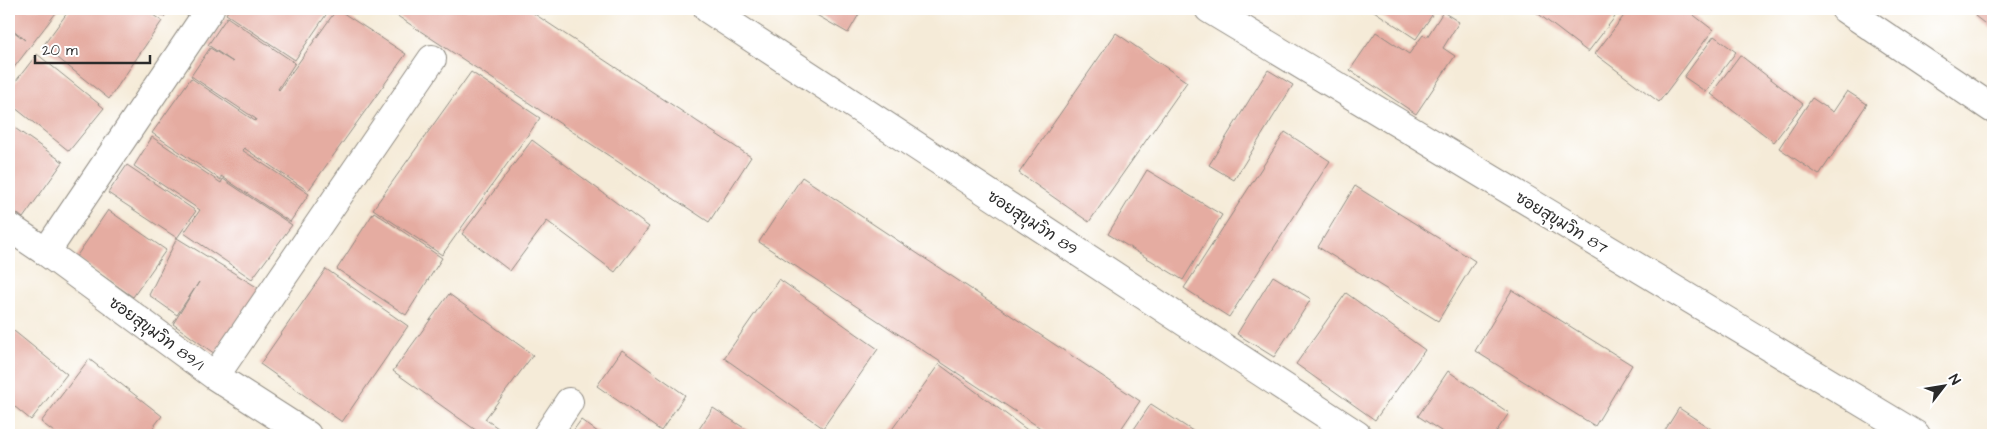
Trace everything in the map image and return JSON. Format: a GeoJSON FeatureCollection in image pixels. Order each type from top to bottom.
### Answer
{"type":"FeatureCollection","features":[{"type":"Feature","properties":{"kind":"street"},"geometry":{"type":"LineString","coordinates":[[46,252],[210,9]]}},
{"type":"Feature","properties":{"kind":"street","name":"ซอยสุขุมวิท 89"},"geometry":{"type":"LineString","coordinates":[[708,9],[1352,434]]}},
{"type":"Feature","properties":{"kind":"street","name":"ซอยสุขุมวิท 87"},"geometry":{"type":"LineString","coordinates":[[1209,9],[1916,435]]}},
{"type":"Feature","properties":{"kind":"street"},"geometry":{"type":"LineString","coordinates":[[1845,9],[1993,110]]}},
{"type":"Feature","properties":{"kind":"street"},"geometry":{"type":"LineString","coordinates":[[215,376],[432,59]]}},
{"type":"Feature","properties":{"kind":"street","name":"ซอยสุขุมวิท 89/1"},"geometry":{"type":"LineString","coordinates":[[9,227],[215,376],[307,435]]}},
{"type":"Feature","properties":{"kind":"street"},"geometry":{"type":"LineString","coordinates":[[546,435],[569,402]]}},
{"type":"Feature","properties":{"kind":"building"},"geometry":{"type":"Polygon","coordinates":[[[9,9],[59,9],[9,74],[9,28],[25,40],[9,26],[9,9]]]}},
{"type":"Feature","properties":{"kind":"building"},"geometry":{"type":"Polygon","coordinates":[[[70,9],[144,9],[162,21],[109,99],[43,46],[70,9]]]}},
{"type":"Feature","properties":{"kind":"building"},"geometry":{"type":"Polygon","coordinates":[[[152,9],[170,9],[164,17],[152,9]]]}},
{"type":"Feature","properties":{"kind":"building"},"geometry":{"type":"Polygon","coordinates":[[[229,9],[330,9],[295,60],[226,14],[229,9]]]}},
{"type":"Feature","properties":{"kind":"building"},"geometry":{"type":"Polygon","coordinates":[[[337,9],[406,54],[308,191],[244,148],[242,150],[309,194],[290,222],[221,176],[221,180],[152,133],[191,78],[255,121],[256,119],[191,76],[210,48],[233,62],[208,45],[227,17],[295,63],[279,90],[337,9]]]}},
{"type":"Feature","properties":{"kind":"building"},"geometry":{"type":"Polygon","coordinates":[[[387,9],[527,9],[751,157],[709,222],[387,9]]]}},
{"type":"Feature","properties":{"kind":"building"},"geometry":{"type":"Polygon","coordinates":[[[806,9],[862,9],[848,33],[806,9]]]}},
{"type":"Feature","properties":{"kind":"building"},"geometry":{"type":"Polygon","coordinates":[[[1371,9],[1436,9],[1416,39],[1371,9]]]}},
{"type":"Feature","properties":{"kind":"building"},"geometry":{"type":"Polygon","coordinates":[[[1532,9],[1604,9],[1615,17],[1588,52],[1532,9]]]}},
{"type":"Feature","properties":{"kind":"building"},"geometry":{"type":"Polygon","coordinates":[[[1629,9],[1686,9],[1713,30],[1659,102],[1595,54],[1629,9]]]}},
{"type":"Feature","properties":{"kind":"building"},"geometry":{"type":"Polygon","coordinates":[[[1980,9],[1993,9],[1993,30],[1975,16],[1980,9]]]}},
{"type":"Feature","properties":{"kind":"building"},"geometry":{"type":"Polygon","coordinates":[[[1443,12],[1459,22],[1443,48],[1455,56],[1416,114],[1350,70],[1376,32],[1409,54],[1423,35],[1427,37],[1443,12]]]}},
{"type":"Feature","properties":{"kind":"building"},"geometry":{"type":"Polygon","coordinates":[[[1116,33],[1187,82],[1089,222],[1019,173],[1116,33]]]}},
{"type":"Feature","properties":{"kind":"building"},"geometry":{"type":"Polygon","coordinates":[[[1714,36],[1736,52],[1706,92],[1684,77],[1714,36]]]}},
{"type":"Feature","properties":{"kind":"building"},"geometry":{"type":"Polygon","coordinates":[[[37,54],[104,108],[69,151],[9,103],[9,90],[37,54]]]}},
{"type":"Feature","properties":{"kind":"building"},"geometry":{"type":"Polygon","coordinates":[[[1740,55],[1803,104],[1774,142],[1711,94],[1740,55]]]}},
{"type":"Feature","properties":{"kind":"building"},"geometry":{"type":"Polygon","coordinates":[[[1268,70],[1293,85],[1234,180],[1209,165],[1268,70]]]}},
{"type":"Feature","properties":{"kind":"building"},"geometry":{"type":"Polygon","coordinates":[[[471,72],[540,118],[442,255],[373,209],[471,72]]]}},
{"type":"Feature","properties":{"kind":"building"},"geometry":{"type":"Polygon","coordinates":[[[1847,91],[1867,104],[1819,175],[1779,148],[1812,98],[1833,112],[1847,91]]]}},
{"type":"Feature","properties":{"kind":"building"},"geometry":{"type":"Polygon","coordinates":[[[9,124],[63,162],[23,218],[9,207],[9,124]]]}},
{"type":"Feature","properties":{"kind":"building"},"geometry":{"type":"Polygon","coordinates":[[[1285,132],[1330,161],[1229,317],[1184,288],[1285,132]]]}},
{"type":"Feature","properties":{"kind":"building"},"geometry":{"type":"Polygon","coordinates":[[[152,137],[221,183],[223,179],[292,225],[252,279],[184,233],[200,210],[134,166],[152,137]]]}},
{"type":"Feature","properties":{"kind":"building"},"geometry":{"type":"Polygon","coordinates":[[[532,140],[649,227],[615,272],[547,221],[510,271],[462,234],[532,140]]]}},
{"type":"Feature","properties":{"kind":"building"},"geometry":{"type":"Polygon","coordinates":[[[127,165],[196,211],[177,238],[108,193],[127,165]]]}},
{"type":"Feature","properties":{"kind":"building"},"geometry":{"type":"Polygon","coordinates":[[[1147,170],[1222,215],[1183,280],[1108,234],[1147,170]]]}},
{"type":"Feature","properties":{"kind":"building"},"geometry":{"type":"Polygon","coordinates":[[[802,177],[1140,401],[1117,435],[1051,435],[759,242],[802,177]]]}},
{"type":"Feature","properties":{"kind":"building"},"geometry":{"type":"Polygon","coordinates":[[[1355,186],[1475,261],[1438,321],[1318,247],[1355,186]]]}},
{"type":"Feature","properties":{"kind":"building"},"geometry":{"type":"Polygon","coordinates":[[[108,210],[166,250],[133,297],[76,257],[108,210]]]}},
{"type":"Feature","properties":{"kind":"building"},"geometry":{"type":"Polygon","coordinates":[[[374,212],[442,258],[406,315],[337,269],[374,212]]]}},
{"type":"Feature","properties":{"kind":"building"},"geometry":{"type":"Polygon","coordinates":[[[177,238],[260,289],[215,354],[173,324],[199,282],[177,315],[149,295],[177,238]]]}},
{"type":"Feature","properties":{"kind":"building"},"geometry":{"type":"Polygon","coordinates":[[[326,269],[408,326],[342,422],[260,364],[326,269]]]}},
{"type":"Feature","properties":{"kind":"building"},"geometry":{"type":"Polygon","coordinates":[[[1273,276],[1311,299],[1274,357],[1237,334],[1273,276]]]}},
{"type":"Feature","properties":{"kind":"building"},"geometry":{"type":"Polygon","coordinates":[[[779,279],[878,349],[823,428],[724,358],[779,279]]]}},
{"type":"Feature","properties":{"kind":"building"},"geometry":{"type":"Polygon","coordinates":[[[1512,290],[1632,365],[1595,426],[1475,351],[1512,290]]]}},
{"type":"Feature","properties":{"kind":"building"},"geometry":{"type":"Polygon","coordinates":[[[1346,293],[1425,350],[1375,420],[1296,364],[1346,293]]]}},
{"type":"Feature","properties":{"kind":"building"},"geometry":{"type":"Polygon","coordinates":[[[449,294],[533,355],[485,419],[508,435],[474,435],[477,431],[393,371],[449,294]]]}},
{"type":"Feature","properties":{"kind":"building"},"geometry":{"type":"Polygon","coordinates":[[[9,331],[12,334],[14,331],[67,374],[31,420],[9,402],[9,331]]]}},
{"type":"Feature","properties":{"kind":"building"},"geometry":{"type":"Polygon","coordinates":[[[622,350],[685,395],[661,431],[597,386],[622,350]]]}},
{"type":"Feature","properties":{"kind":"building"},"geometry":{"type":"Polygon","coordinates":[[[89,359],[162,416],[147,435],[58,435],[41,422],[89,359]]]}},
{"type":"Feature","properties":{"kind":"building"},"geometry":{"type":"Polygon","coordinates":[[[939,364],[1034,435],[888,435],[939,364]]]}},
{"type":"Feature","properties":{"kind":"building"},"geometry":{"type":"Polygon","coordinates":[[[1448,371],[1509,413],[1494,435],[1447,435],[1418,416],[1448,371]]]}},
{"type":"Feature","properties":{"kind":"building"},"geometry":{"type":"Polygon","coordinates":[[[1151,404],[1199,435],[1130,435],[1151,404]]]}},
{"type":"Feature","properties":{"kind":"building"},"geometry":{"type":"Polygon","coordinates":[[[713,408],[755,435],[695,435],[713,408]]]}},
{"type":"Feature","properties":{"kind":"building"},"geometry":{"type":"Polygon","coordinates":[[[1679,408],[1720,435],[1662,435],[1679,408]]]}},
{"type":"Feature","properties":{"kind":"building"},"geometry":{"type":"Polygon","coordinates":[[[581,420],[602,435],[570,435],[581,420]]]}}]}
